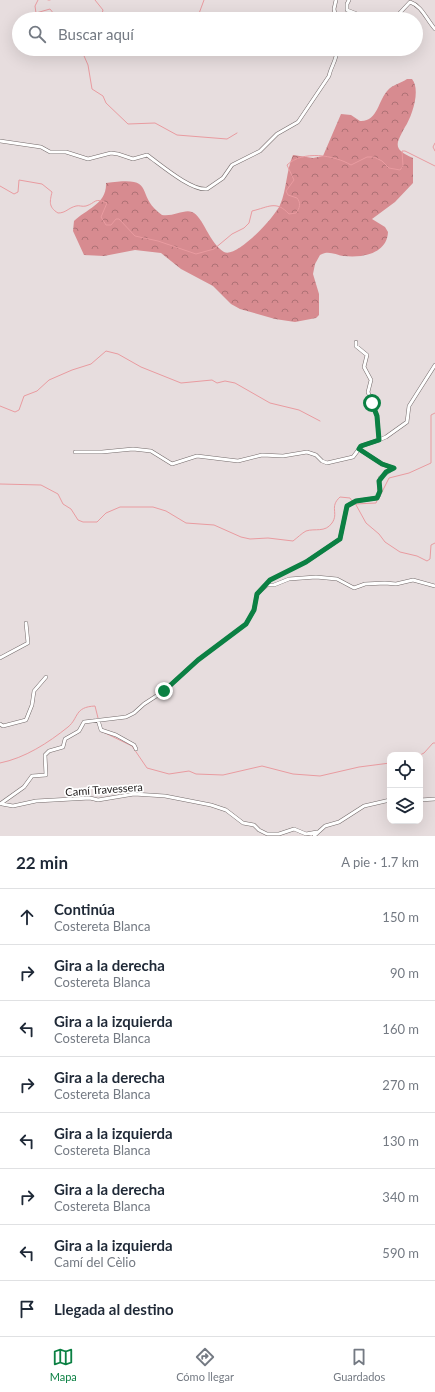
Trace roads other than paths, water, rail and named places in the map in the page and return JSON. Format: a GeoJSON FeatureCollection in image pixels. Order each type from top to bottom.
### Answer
{"type":"FeatureCollection","features":[{"type":"Feature","properties":{"kind":"street"},"geometry":{"type":"LineString","coordinates":[[335,12],[336,0]]}},
{"type":"Feature","properties":{"kind":"street"},"geometry":{"type":"LineString","coordinates":[[349,0],[347,10],[352,12]]}},
{"type":"Feature","properties":{"kind":"street"},"geometry":{"type":"LineString","coordinates":[[401,12],[410,2],[420,7],[423,12]]}},
{"type":"Feature","properties":{"kind":"street"},"geometry":{"type":"LineString","coordinates":[[423,12],[435,29]]}},
{"type":"Feature","properties":{"kind":"street"},"geometry":{"type":"LineString","coordinates":[[0,141],[41,147],[50,152],[66,152],[88,159],[112,153],[133,159],[147,155],[179,178],[196,188],[208,189],[224,178],[232,165],[260,151],[277,134],[298,122],[329,76],[336,56]]}},
{"type":"Feature","properties":{"kind":"street"},"geometry":{"type":"LineString","coordinates":[[356,342],[356,346],[367,355],[364,367],[371,380],[368,392],[377,416],[379,440]]}},
{"type":"Feature","properties":{"kind":"street"},"geometry":{"type":"LineString","coordinates":[[74,452],[102,452],[133,449],[151,451],[172,464],[197,456],[238,461],[262,455],[282,456],[308,452],[316,455],[322,461],[328,463],[353,457],[361,446],[386,437],[407,422],[409,406],[435,365]]}},
{"type":"Feature","properties":{"kind":"street"},"geometry":{"type":"LineString","coordinates":[[1,804],[24,787],[32,776],[46,775],[47,772],[44,759],[49,751],[63,747],[65,739],[78,731],[84,722],[115,719],[134,713],[144,704],[164,691],[198,660],[246,624],[254,610],[257,594],[267,585],[270,580],[306,562],[340,539],[347,506],[356,501],[377,498],[379,495],[379,481],[386,472],[394,468],[382,464],[359,449]]}},
{"type":"Feature","properties":{"kind":"street"},"geometry":{"type":"LineString","coordinates":[[267,585],[274,585],[287,580],[308,577],[337,578],[354,588],[365,584],[385,582],[396,584],[413,580],[435,586]]}},
{"type":"Feature","properties":{"kind":"street"},"geometry":{"type":"LineString","coordinates":[[0,658],[27,644],[26,623]]}},
{"type":"Feature","properties":{"kind":"street"},"geometry":{"type":"LineString","coordinates":[[0,724],[3,726],[26,720],[32,706],[34,691],[46,677]]}},
{"type":"Feature","properties":{"kind":"street"},"geometry":{"type":"LineString","coordinates":[[98,720],[101,730],[116,735],[134,745],[136,749]]}},
{"type":"Feature","properties":{"kind":"street","name":"Camí Travessera"},"geometry":{"type":"LineString","coordinates":[[1,804],[13,806],[36,801],[90,798],[98,800],[134,794],[165,796],[212,805],[226,810],[243,823],[254,825],[267,834],[279,834],[294,829],[306,834],[317,832]]}},
{"type":"Feature","properties":{"kind":"street"},"geometry":{"type":"LineString","coordinates":[[423,800],[435,799]]}},
{"type":"Feature","properties":{"kind":"street"},"geometry":{"type":"LineString","coordinates":[[314,836],[325,826],[339,822],[364,806],[387,801]]}},
{"type":"Feature","properties":{"kind":"waterway"},"geometry":{"type":"LineString","coordinates":[[36,12],[35,6],[38,0]]}},
{"type":"Feature","properties":{"kind":"waterway"},"geometry":{"type":"LineString","coordinates":[[95,0],[103,10],[102,12]]}},
{"type":"Feature","properties":{"kind":"waterway"},"geometry":{"type":"LineString","coordinates":[[200,12],[204,0]]}},
{"type":"Feature","properties":{"kind":"waterway"},"geometry":{"type":"LineString","coordinates":[[40,12],[50,9],[52,12]]}},
{"type":"Feature","properties":{"kind":"waterway"},"geometry":{"type":"LineString","coordinates":[[84,56],[88,65],[92,89],[103,96],[106,103],[128,124],[155,123],[177,135],[227,139],[237,133]]}},
{"type":"Feature","properties":{"kind":"waterway"},"geometry":{"type":"LineString","coordinates":[[435,143],[433,147],[435,151]]}},
{"type":"Feature","properties":{"kind":"waterway"},"geometry":{"type":"LineString","coordinates":[[0,186],[14,194],[18,192],[19,180],[42,184],[52,192],[50,201],[51,206],[58,213],[76,206],[86,206],[95,201],[103,201],[107,203],[101,217],[106,225],[111,225],[116,219],[119,219],[135,236],[158,241],[196,254],[214,249],[232,234],[244,228],[249,223],[252,211],[268,206],[276,206],[280,207],[289,214],[296,213],[300,206],[299,202],[297,198],[288,195],[286,191],[294,180],[287,165],[301,157],[327,157],[351,165],[367,157],[374,157],[382,161],[389,168],[400,170],[403,166],[402,151],[405,151],[435,166]]}},
{"type":"Feature","properties":{"kind":"waterway"},"geometry":{"type":"LineString","coordinates":[[0,406],[15,412],[19,410],[24,396],[37,391],[49,380],[91,364],[106,351],[118,354],[141,367],[181,383],[212,380],[217,383],[225,381],[235,383],[270,403],[299,410],[320,421]]}},
{"type":"Feature","properties":{"kind":"waterway"},"geometry":{"type":"LineString","coordinates":[[380,496],[389,478],[409,473],[431,463],[431,415],[435,413]]}},
{"type":"Feature","properties":{"kind":"waterway"},"geometry":{"type":"LineString","coordinates":[[0,484],[41,485],[58,494],[63,504],[71,509],[78,520],[83,522],[97,522],[106,513],[120,507],[153,507],[166,511],[186,523],[214,525],[241,537],[250,539],[268,538],[293,541],[306,531],[323,529],[329,526],[334,519],[334,507],[340,497],[350,498],[352,501]]}},
{"type":"Feature","properties":{"kind":"waterway"},"geometry":{"type":"LineString","coordinates":[[356,504],[376,503],[378,498]]}},
{"type":"Feature","properties":{"kind":"waterway"},"geometry":{"type":"LineString","coordinates":[[355,503],[366,523],[379,534],[385,542],[400,552],[417,556],[427,561],[430,559],[431,545],[435,543]]}},
{"type":"Feature","properties":{"kind":"waterway"},"geometry":{"type":"LineString","coordinates":[[0,763],[27,754],[52,739],[68,727],[83,708],[95,706],[98,718]]}},
{"type":"Feature","properties":{"kind":"waterway"},"geometry":{"type":"LineString","coordinates":[[101,731],[132,746],[147,768],[169,774],[189,771],[196,774],[223,775],[262,766],[293,774],[320,776],[359,767],[387,763]]}},
{"type":"Feature","properties":{"kind":"waterway"},"geometry":{"type":"LineString","coordinates":[[423,754],[433,743],[435,743]]}}]}
